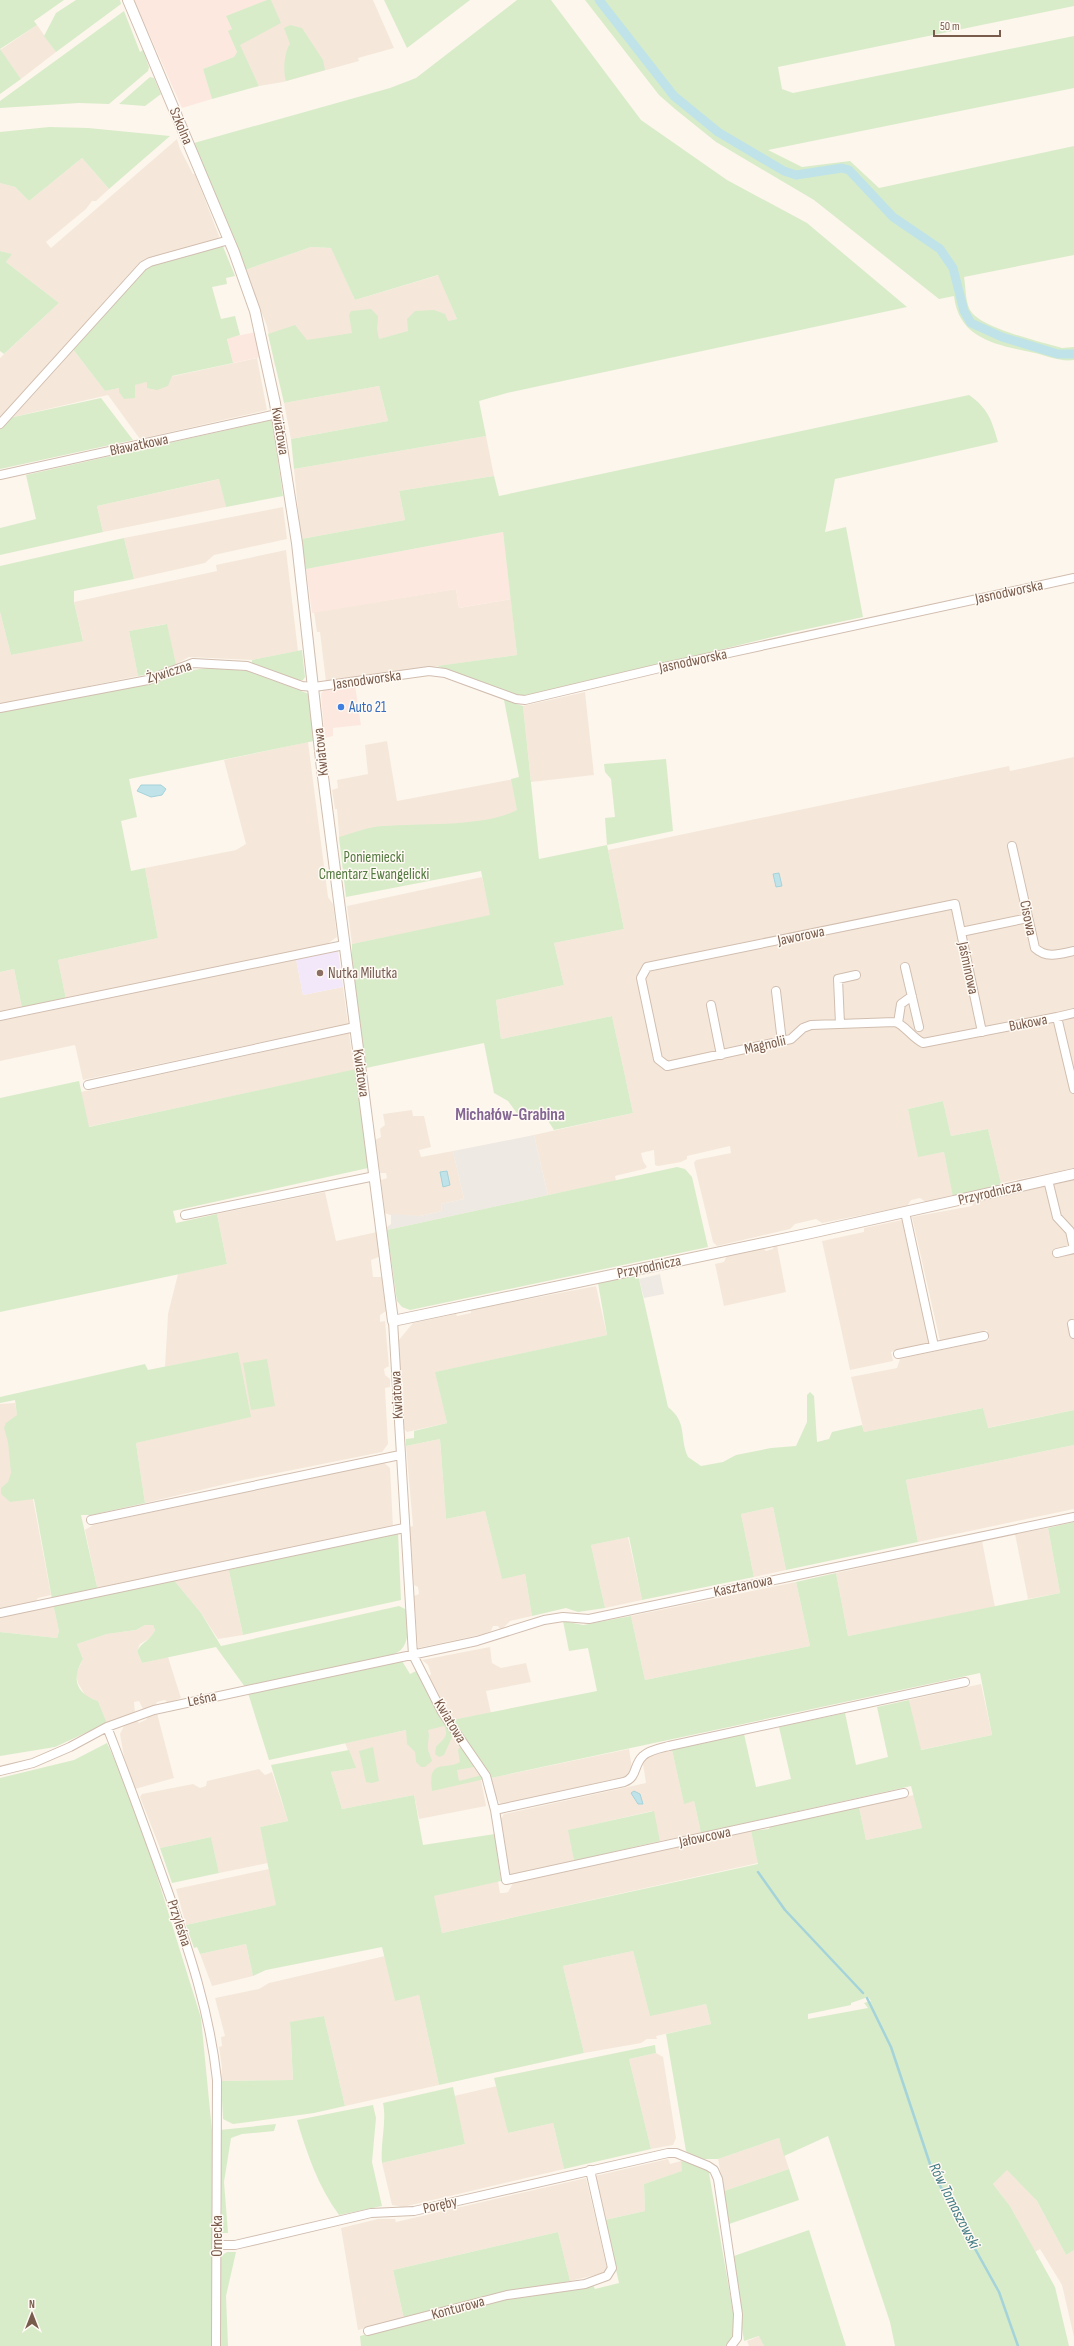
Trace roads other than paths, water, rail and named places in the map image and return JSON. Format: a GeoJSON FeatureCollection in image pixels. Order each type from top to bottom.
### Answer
{"type":"FeatureCollection","features":[{"type":"Feature","properties":{"kind":"street","name":"Szkolna"},"geometry":{"type":"LineString","coordinates":[[128,0],[234,252]]}},
{"type":"Feature","properties":{"kind":"street"},"geometry":{"type":"LineString","coordinates":[[0,424],[143,266],[150,262],[229,240]]}},
{"type":"Feature","properties":{"kind":"street","name":"Kwiatowa"},"geometry":{"type":"LineString","coordinates":[[234,252],[256,318],[277,414],[297,543],[344,945],[393,1321],[404,1528],[413,1655],[442,1712],[484,1771],[495,1810],[506,1880]]}},
{"type":"Feature","properties":{"kind":"street","name":"Bławatkowa"},"geometry":{"type":"LineString","coordinates":[[0,475],[277,414]]}},
{"type":"Feature","properties":{"kind":"street","name":"Jasnodworska"},"geometry":{"type":"LineString","coordinates":[[314,687],[429,671],[445,673],[516,699],[525,700],[650,670],[1074,578]]}},
{"type":"Feature","properties":{"kind":"street","name":"Żywiczna"},"geometry":{"type":"LineString","coordinates":[[0,708],[148,680],[193,663],[246,666],[302,686],[314,687]]}},
{"type":"Feature","properties":{"kind":"street","name":"Cisowa"},"geometry":{"type":"LineString","coordinates":[[1012,846],[1033,943],[1041,954],[1056,955],[1074,951]]}},
{"type":"Feature","properties":{"kind":"street","name":"Jaśminowa"},"geometry":{"type":"LineString","coordinates":[[955,904],[982,1032]]}},
{"type":"Feature","properties":{"kind":"street","name":"Jaworowa"},"geometry":{"type":"LineString","coordinates":[[647,968],[955,904]]}},
{"type":"Feature","properties":{"kind":"street"},"geometry":{"type":"LineString","coordinates":[[960,932],[1028,918]]}},
{"type":"Feature","properties":{"kind":"street"},"geometry":{"type":"LineString","coordinates":[[0,1016],[344,945]]}},
{"type":"Feature","properties":{"kind":"street"},"geometry":{"type":"LineString","coordinates":[[905,967],[918,1027]]}},
{"type":"Feature","properties":{"kind":"street","name":"Magnolii"},"geometry":{"type":"LineString","coordinates":[[647,968],[641,978],[658,1059],[661,1063],[667,1066],[782,1042],[794,1038],[803,1028],[811,1025],[898,1023]]}},
{"type":"Feature","properties":{"kind":"street"},"geometry":{"type":"LineString","coordinates":[[840,1024],[838,979],[856,975]]}},
{"type":"Feature","properties":{"kind":"street"},"geometry":{"type":"LineString","coordinates":[[776,991],[782,1042]]}},
{"type":"Feature","properties":{"kind":"street"},"geometry":{"type":"LineString","coordinates":[[912,996],[901,1004],[898,1023],[914,1040],[923,1043],[982,1032]]}},
{"type":"Feature","properties":{"kind":"street"},"geometry":{"type":"LineString","coordinates":[[711,1005],[721,1055]]}},
{"type":"Feature","properties":{"kind":"street","name":"Bukowa"},"geometry":{"type":"LineString","coordinates":[[982,1032],[1074,1013]]}},
{"type":"Feature","properties":{"kind":"street"},"geometry":{"type":"LineString","coordinates":[[1057,1017],[1074,1089]]}},
{"type":"Feature","properties":{"kind":"street"},"geometry":{"type":"LineString","coordinates":[[88,1085],[355,1027]]}},
{"type":"Feature","properties":{"kind":"street","name":"Przyrodnicza"},"geometry":{"type":"LineString","coordinates":[[393,1321],[905,1212],[1074,1174]]}},
{"type":"Feature","properties":{"kind":"street"},"geometry":{"type":"LineString","coordinates":[[185,1215],[375,1176]]}},
{"type":"Feature","properties":{"kind":"street"},"geometry":{"type":"LineString","coordinates":[[1048,1180],[1057,1217],[1070,1231],[1074,1249],[1057,1252]]}},
{"type":"Feature","properties":{"kind":"street"},"geometry":{"type":"LineString","coordinates":[[905,1212],[934,1346]]}},
{"type":"Feature","properties":{"kind":"street"},"geometry":{"type":"LineString","coordinates":[[1072,1324],[1074,1334]]}},
{"type":"Feature","properties":{"kind":"street"},"geometry":{"type":"LineString","coordinates":[[898,1354],[984,1336]]}},
{"type":"Feature","properties":{"kind":"street"},"geometry":{"type":"LineString","coordinates":[[91,1520],[400,1455]]}},
{"type":"Feature","properties":{"kind":"street","name":"Kasztanowa"},"geometry":{"type":"LineString","coordinates":[[413,1655],[477,1641],[544,1620],[563,1617],[589,1619],[1074,1517]]}},
{"type":"Feature","properties":{"kind":"street"},"geometry":{"type":"LineString","coordinates":[[0,1614],[404,1528]]}},
{"type":"Feature","properties":{"kind":"street","name":"Leśna"},"geometry":{"type":"LineString","coordinates":[[0,1771],[34,1764],[107,1727],[161,1708],[413,1655]]}},
{"type":"Feature","properties":{"kind":"street"},"geometry":{"type":"LineString","coordinates":[[495,1810],[624,1782],[634,1776],[639,1760],[644,1754],[669,1746],[965,1682]]}},
{"type":"Feature","properties":{"kind":"street","name":"Przyleśna"},"geometry":{"type":"LineString","coordinates":[[107,1727],[135,1798],[181,1926],[206,2009],[217,2080],[217,2127]]}},
{"type":"Feature","properties":{"kind":"street","name":"Jałowcowa"},"geometry":{"type":"LineString","coordinates":[[506,1880],[904,1793]]}},
{"type":"Feature","properties":{"kind":"street","name":"Ornecka"},"geometry":{"type":"LineString","coordinates":[[216,2346],[217,2127]]}},
{"type":"Feature","properties":{"kind":"street","name":"Poręby"},"geometry":{"type":"LineString","coordinates":[[217,2245],[235,2245],[371,2213],[414,2211],[590,2170],[663,2155],[676,2154],[708,2166],[714,2170],[718,2179],[738,2314],[737,2338],[731,2346]]}},
{"type":"Feature","properties":{"kind":"street","name":"Konturowa"},"geometry":{"type":"LineString","coordinates":[[368,2331],[507,2295],[548,2290],[597,2281],[607,2276],[612,2268],[590,2170]]}},
{"type":"Feature","properties":{"kind":"water"},"geometry":{"type":"Polygon","coordinates":[[[141,785],[161,785],[166,789],[162,795],[151,797],[137,791],[141,785]]]}},
{"type":"Feature","properties":{"kind":"water"},"geometry":{"type":"Polygon","coordinates":[[[779,873],[782,886],[776,887],[773,874],[779,873]]]}},
{"type":"Feature","properties":{"kind":"water"},"geometry":{"type":"Polygon","coordinates":[[[447,1171],[450,1185],[443,1187],[440,1172],[447,1171]]]}},
{"type":"Feature","properties":{"kind":"water"},"geometry":{"type":"Polygon","coordinates":[[[634,1791],[640,1794],[643,1804],[638,1804],[631,1793],[634,1791]]]}},
{"type":"Feature","properties":{"kind":"waterway"},"geometry":{"type":"LineString","coordinates":[[599,0],[674,96],[718,132],[784,171],[796,175],[842,168],[849,170],[893,217],[940,249],[953,268],[964,311],[971,323],[1002,337],[1058,354],[1074,354]]}},
{"type":"Feature","properties":{"kind":"waterway","name":"Rów Tomaszowski"},"geometry":{"type":"LineString","coordinates":[[758,1872],[785,1910],[863,1993]]}},
{"type":"Feature","properties":{"kind":"waterway","name":"Rów Tomaszowski"},"geometry":{"type":"LineString","coordinates":[[867,1998],[891,2047],[933,2173],[999,2292],[1018,2346]]}},
{"type":"Feature","properties":{"kind":"place","name":"Auto 21"},"geometry":{"type":"Point","coordinates":[341,707]}},
{"type":"Feature","properties":{"kind":"place","name":"Nutka Milutka"},"geometry":{"type":"Point","coordinates":[320,973]}},
{"type":"Feature","properties":{"kind":"district","name":"Michałów-Grabina"},"geometry":{"type":"Point","coordinates":[510,1115]}},
{"type":"Feature","properties":{"kind":"park label","name":"Poniemiecki Cmentarz Ewangelicki"},"geometry":{"type":"Point","coordinates":[374,866]}}]}
